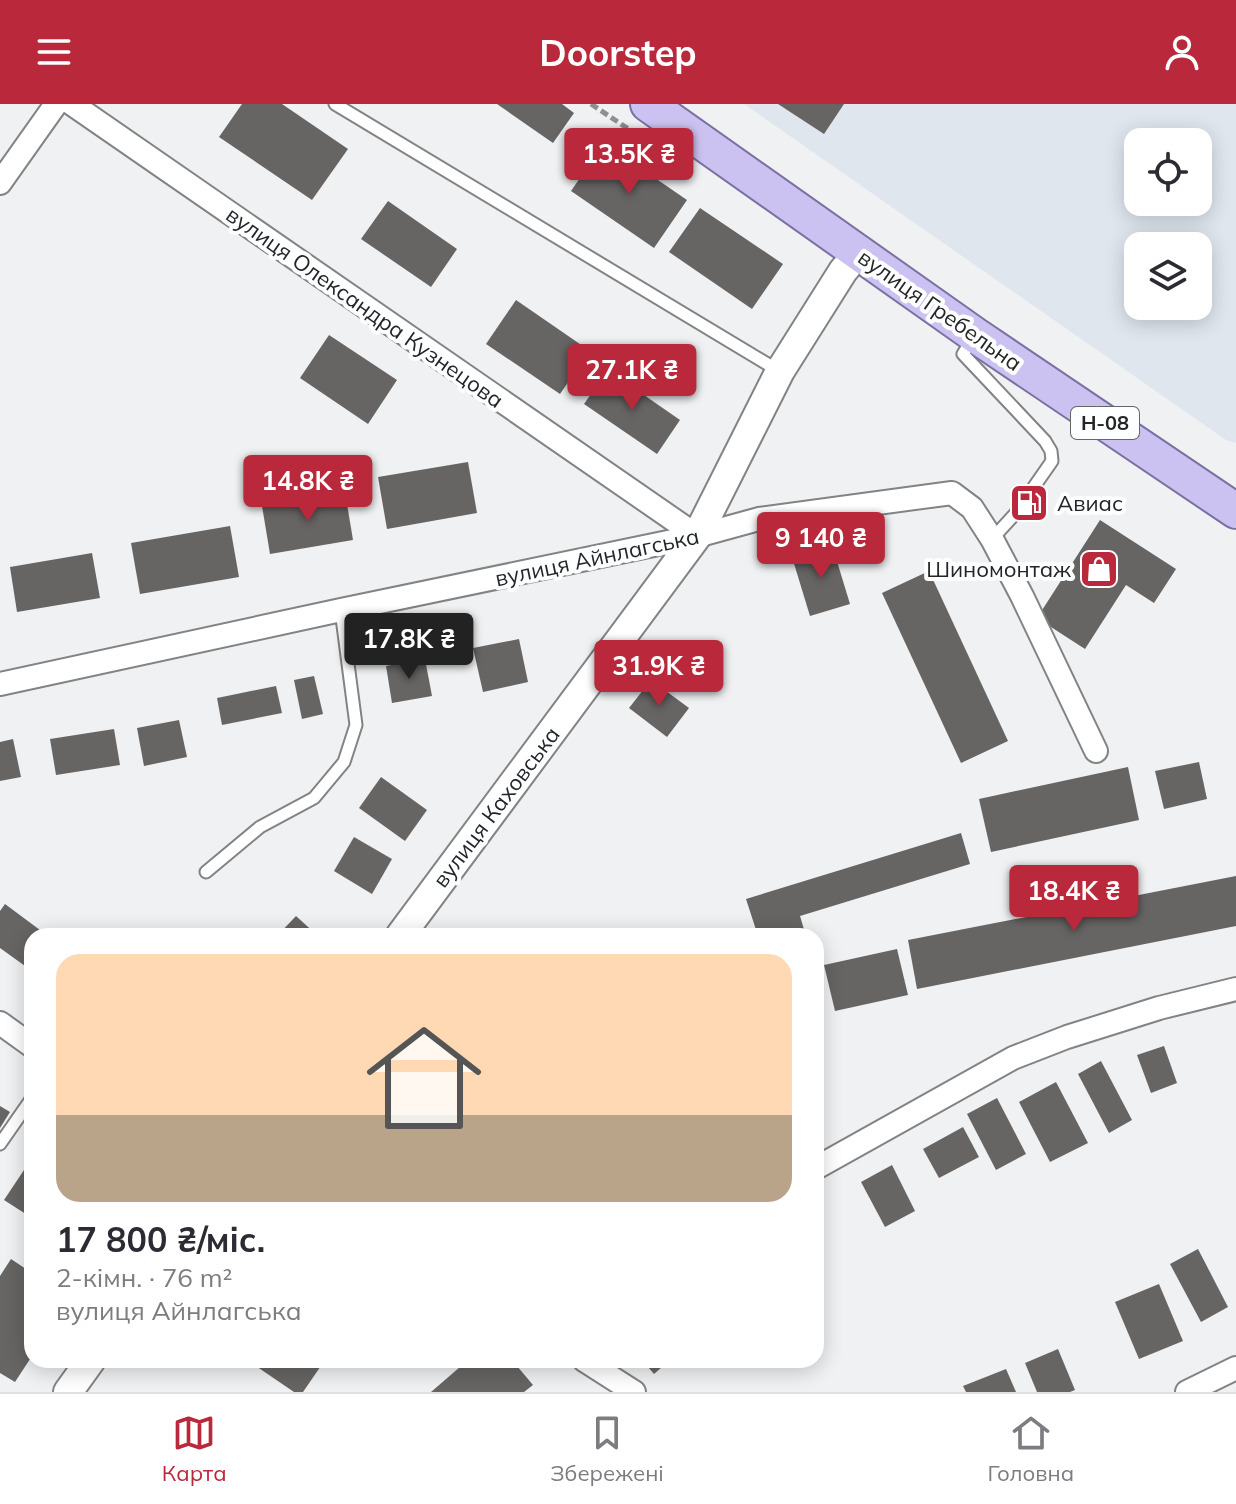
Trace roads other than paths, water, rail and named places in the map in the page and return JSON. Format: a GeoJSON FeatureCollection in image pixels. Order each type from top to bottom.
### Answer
{"type":"FeatureCollection","features":[{"type":"Feature","properties":{"kind":"main road","name":"вулиця Гребельна"},"geometry":{"type":"LineString","coordinates":[[648,104],[850,262],[975,335],[1236,511]]}},
{"type":"Feature","properties":{"kind":"street"},"geometry":{"type":"LineString","coordinates":[[0,183],[56,104]]}},
{"type":"Feature","properties":{"kind":"street","name":"вулиця Олександра Кузнецова"},"geometry":{"type":"LineString","coordinates":[[72,104],[697,536]]}},
{"type":"Feature","properties":{"kind":"street","name":"вулиця Каховська"},"geometry":{"type":"LineString","coordinates":[[406,928],[697,536],[780,371],[850,262]]}},
{"type":"Feature","properties":{"kind":"street","name":"вулиця Айнлагська"},"geometry":{"type":"LineString","coordinates":[[0,684],[697,536],[759,519],[952,493],[972,508],[992,539],[1096,751]]}},
{"type":"Feature","properties":{"kind":"street"},"geometry":{"type":"LineString","coordinates":[[824,1164],[1013,1058],[1159,1008],[1236,989]]}},
{"type":"Feature","properties":{"kind":"street"},"geometry":{"type":"LineString","coordinates":[[0,1023],[24,1040]]}},
{"type":"Feature","properties":{"kind":"street"},"geometry":{"type":"LineString","coordinates":[[68,1392],[85,1368]]}},
{"type":"Feature","properties":{"kind":"street"},"geometry":{"type":"LineString","coordinates":[[596,1368],[634,1392]]}},
{"type":"Feature","properties":{"kind":"street"},"geometry":{"type":"LineString","coordinates":[[1187,1392],[1236,1368]]}},
{"type":"Feature","properties":{"kind":"lane"},"geometry":{"type":"LineString","coordinates":[[335,104],[780,371]]}},
{"type":"Feature","properties":{"kind":"lane"},"geometry":{"type":"LineString","coordinates":[[975,335],[963,354],[1045,441],[1052,461],[1015,514],[992,539]]}},
{"type":"Feature","properties":{"kind":"lane"},"geometry":{"type":"LineString","coordinates":[[206,872],[260,827],[314,798],[344,762],[356,725],[341,610]]}},
{"type":"Feature","properties":{"kind":"lane"},"geometry":{"type":"LineString","coordinates":[[0,1144],[24,1110]]}},
{"type":"Feature","properties":{"kind":"place","name":"Авиас"},"geometry":{"type":"Point","coordinates":[1029,503]}},
{"type":"Feature","properties":{"kind":"place","name":"Шиномонтаж"},"geometry":{"type":"Point","coordinates":[1099,569]}}]}
